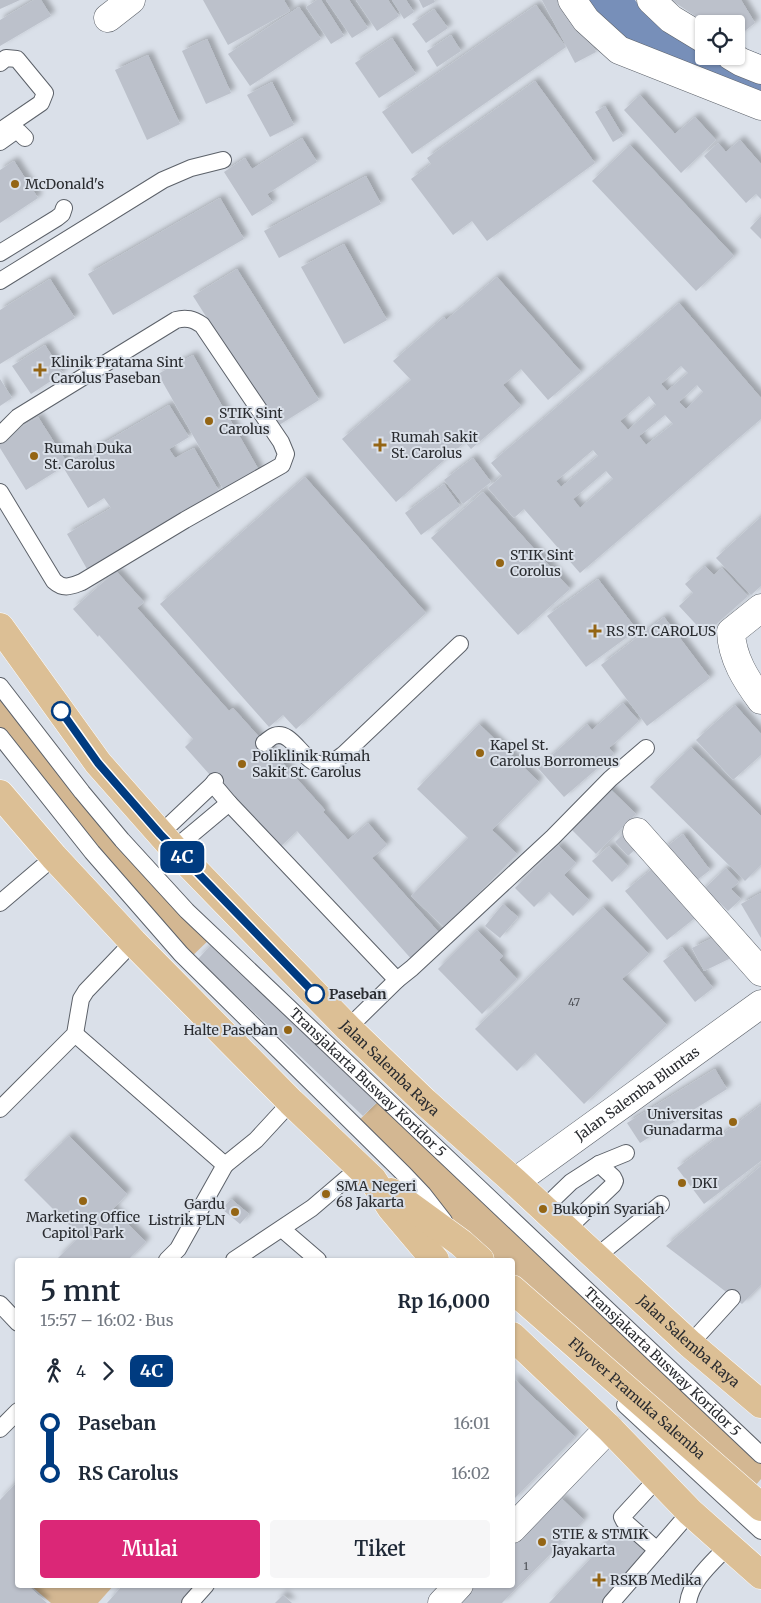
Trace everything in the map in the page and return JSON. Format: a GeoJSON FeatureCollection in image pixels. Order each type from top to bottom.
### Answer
{"type":"FeatureCollection","features":[{"type":"Feature","properties":{"kind":"main road","name":"Jalan Salemba Raya"},"geometry":{"type":"LineString","coordinates":[[0,627],[98,763],[167,842],[348,1028],[425,1102],[515,1182],[690,1344],[761,1404]]}},
{"type":"Feature","properties":{"kind":"main road"},"geometry":{"type":"LineString","coordinates":[[0,794],[54,857],[133,942],[291,1102],[366,1173],[472,1254]]}},
{"type":"Feature","properties":{"kind":"main road"},"geometry":{"type":"LineString","coordinates":[[366,1173],[391,1208],[433,1258]]}},
{"type":"Feature","properties":{"kind":"main road","name":"Flyover Pramuka Salemba"},"geometry":{"type":"LineString","coordinates":[[515,1292],[761,1507]]}},
{"type":"Feature","properties":{"kind":"main road"},"geometry":{"type":"LineString","coordinates":[[515,1339],[609,1428],[690,1512],[761,1575]]}},
{"type":"Feature","properties":{"kind":"street"},"geometry":{"type":"LineString","coordinates":[[108,18],[131,0]]}},
{"type":"Feature","properties":{"kind":"street"},"geometry":{"type":"LineString","coordinates":[[572,0],[586,20],[620,50],[761,106]]}},
{"type":"Feature","properties":{"kind":"street"},"geometry":{"type":"LineString","coordinates":[[651,0],[671,19],[695,34]]}},
{"type":"Feature","properties":{"kind":"street"},"geometry":{"type":"LineString","coordinates":[[745,64],[761,70]]}},
{"type":"Feature","properties":{"kind":"street"},"geometry":{"type":"LineString","coordinates":[[761,608],[730,632],[732,648],[746,679],[761,700]]}},
{"type":"Feature","properties":{"kind":"street"},"geometry":{"type":"LineString","coordinates":[[637,832],[761,972]]}},
{"type":"Feature","properties":{"kind":"street","name":"Jalan Salemba Bluntas"},"geometry":{"type":"LineString","coordinates":[[515,1182],[761,1004]]}},
{"type":"Feature","properties":{"kind":"street"},"geometry":{"type":"LineString","coordinates":[[515,1526],[609,1428]]}},
{"type":"Feature","properties":{"kind":"street"},"geometry":{"type":"LineString","coordinates":[[442,1603],[456,1588]]}},
{"type":"Feature","properties":{"kind":"lane"},"geometry":{"type":"LineString","coordinates":[[0,63],[6,58],[17,59],[45,93],[41,103],[0,131]]}},
{"type":"Feature","properties":{"kind":"lane"},"geometry":{"type":"LineString","coordinates":[[0,142],[14,132],[19,132],[25,138]]}},
{"type":"Feature","properties":{"kind":"lane"},"geometry":{"type":"LineString","coordinates":[[0,281],[163,180],[191,168],[223,160]]}},
{"type":"Feature","properties":{"kind":"lane"},"geometry":{"type":"LineString","coordinates":[[0,253],[57,218],[62,214],[64,208]]}},
{"type":"Feature","properties":{"kind":"lane"},"geometry":{"type":"LineString","coordinates":[[0,435],[18,417],[176,320],[185,318],[195,320],[202,326],[281,442],[286,454],[282,465],[185,520],[82,582],[69,587],[60,586],[54,581],[0,492]]}},
{"type":"Feature","properties":{"kind":"lane"},"geometry":{"type":"LineString","coordinates":[[264,743],[273,736],[280,735],[288,738],[309,759],[317,763],[330,763],[344,754],[460,644]]}},
{"type":"Feature","properties":{"kind":"lane","name":"Transjakarta Busway Koridor 5"},"geometry":{"type":"LineString","coordinates":[[0,686],[82,792],[122,840],[187,911],[761,1455]]}},
{"type":"Feature","properties":{"kind":"lane"},"geometry":{"type":"LineString","coordinates":[[0,736],[92,852],[181,954],[423,1194],[472,1254]]}},
{"type":"Feature","properties":{"kind":"lane"},"geometry":{"type":"LineString","coordinates":[[348,1028],[397,980],[553,837],[610,779],[646,748]]}},
{"type":"Feature","properties":{"kind":"lane"},"geometry":{"type":"LineString","coordinates":[[167,842],[214,782],[229,803],[397,980]]}},
{"type":"Feature","properties":{"kind":"lane"},"geometry":{"type":"LineString","coordinates":[[167,842],[229,803]]}},
{"type":"Feature","properties":{"kind":"lane"},"geometry":{"type":"LineString","coordinates":[[0,903],[54,857]]}},
{"type":"Feature","properties":{"kind":"lane"},"geometry":{"type":"LineString","coordinates":[[0,1108],[75,1034],[81,999],[86,991],[133,942]]}},
{"type":"Feature","properties":{"kind":"lane"},"geometry":{"type":"LineString","coordinates":[[75,1034],[225,1165]]}},
{"type":"Feature","properties":{"kind":"lane"},"geometry":{"type":"LineString","coordinates":[[169,1258],[178,1249],[225,1165],[256,1140],[291,1102]]}},
{"type":"Feature","properties":{"kind":"lane"},"geometry":{"type":"LineString","coordinates":[[543,1209],[571,1182],[599,1164],[626,1153]]}},
{"type":"Feature","properties":{"kind":"lane"},"geometry":{"type":"LineString","coordinates":[[566,1230],[615,1181],[599,1164]]}},
{"type":"Feature","properties":{"kind":"lane"},"geometry":{"type":"LineString","coordinates":[[237,1258],[366,1173]]}},
{"type":"Feature","properties":{"kind":"lane"},"geometry":{"type":"LineString","coordinates":[[596,1257],[661,1204]]}},
{"type":"Feature","properties":{"kind":"lane"},"geometry":{"type":"LineString","coordinates":[[282,1229],[316,1258]]}},
{"type":"Feature","properties":{"kind":"lane"},"geometry":{"type":"LineString","coordinates":[[690,1344],[732,1298]]}},
{"type":"Feature","properties":{"kind":"lane"},"geometry":{"type":"LineString","coordinates":[[0,1304],[15,1319]]}},
{"type":"Feature","properties":{"kind":"lane"},"geometry":{"type":"LineString","coordinates":[[515,1305],[761,1531]]}},
{"type":"Feature","properties":{"kind":"lane"},"geometry":{"type":"LineString","coordinates":[[0,1429],[15,1414]]}},
{"type":"Feature","properties":{"kind":"lane"},"geometry":{"type":"LineString","coordinates":[[657,1479],[622,1517],[624,1521],[657,1550]]}},
{"type":"Feature","properties":{"kind":"lane"},"geometry":{"type":"LineString","coordinates":[[610,1603],[690,1512]]}},
{"type":"Feature","properties":{"kind":"lane"},"geometry":{"type":"LineString","coordinates":[[688,1603],[689,1592],[702,1574],[728,1546]]}},
{"type":"Feature","properties":{"kind":"lane"},"geometry":{"type":"LineString","coordinates":[[190,1603],[203,1588]]}},
{"type":"Feature","properties":{"kind":"shaded area"},"geometry":{"type":"Polygon","coordinates":[[[0,686],[213,936],[188,960],[0,734],[0,686]]]}},
{"type":"Feature","properties":{"kind":"shaded area"},"geometry":{"type":"Polygon","coordinates":[[[383,1097],[761,1455],[761,1479],[736,1508],[515,1304],[515,1258],[472,1258],[354,1125],[383,1097]]]}},
{"type":"Feature","properties":{"kind":"shaded area"},"geometry":{"type":"Polygon","coordinates":[[[34,1588],[111,1588],[98,1603],[51,1603],[34,1588]]]}},
{"type":"Feature","properties":{"kind":"building"},"geometry":{"type":"Polygon","coordinates":[[[0,0],[20,0],[0,9],[0,0]]]}},
{"type":"Feature","properties":{"kind":"building"},"geometry":{"type":"Polygon","coordinates":[[[34,0],[41,0],[51,16],[0,46],[0,20],[34,0]]]}},
{"type":"Feature","properties":{"kind":"building"},"geometry":{"type":"Polygon","coordinates":[[[203,0],[284,0],[290,11],[228,45],[203,0]]]}},
{"type":"Feature","properties":{"kind":"building"},"geometry":{"type":"Polygon","coordinates":[[[317,0],[321,0],[344,36],[331,44],[306,7],[317,0]]]}},
{"type":"Feature","properties":{"kind":"building"},"geometry":{"type":"Polygon","coordinates":[[[326,0],[349,0],[368,28],[352,38],[326,0]]]}},
{"type":"Feature","properties":{"kind":"building"},"geometry":{"type":"Polygon","coordinates":[[[356,0],[388,0],[399,16],[377,31],[356,0]]]}},
{"type":"Feature","properties":{"kind":"building"},"geometry":{"type":"Polygon","coordinates":[[[392,0],[406,0],[414,12],[404,19],[392,0]]]}},
{"type":"Feature","properties":{"kind":"building"},"geometry":{"type":"Polygon","coordinates":[[[419,0],[434,0],[435,2],[423,8],[419,0]]]}},
{"type":"Feature","properties":{"kind":"building"},"geometry":{"type":"Polygon","coordinates":[[[542,0],[569,0],[596,52],[575,63],[542,0]]]}},
{"type":"Feature","properties":{"kind":"building"},"geometry":{"type":"Polygon","coordinates":[[[671,0],[741,0],[755,23],[745,31],[745,15],[695,16],[671,0]]]}},
{"type":"Feature","properties":{"kind":"building"},"geometry":{"type":"Polygon","coordinates":[[[536,5],[566,47],[412,154],[382,112],[536,5]]]}},
{"type":"Feature","properties":{"kind":"building"},"geometry":{"type":"Polygon","coordinates":[[[299,7],[321,39],[250,86],[228,54],[299,7]]]}},
{"type":"Feature","properties":{"kind":"building"},"geometry":{"type":"Polygon","coordinates":[[[434,9],[448,28],[426,43],[412,24],[434,9]]]}},
{"type":"Feature","properties":{"kind":"building"},"geometry":{"type":"Polygon","coordinates":[[[451,35],[461,51],[437,67],[427,51],[451,35]]]}},
{"type":"Feature","properties":{"kind":"building"},"geometry":{"type":"Polygon","coordinates":[[[392,38],[416,74],[379,98],[355,63],[392,38]]]}},
{"type":"Feature","properties":{"kind":"building"},"geometry":{"type":"Polygon","coordinates":[[[207,39],[231,93],[206,104],[182,51],[207,39]]]}},
{"type":"Feature","properties":{"kind":"building"},"geometry":{"type":"Polygon","coordinates":[[[148,55],[180,124],[147,140],[115,70],[148,55]]]}},
{"type":"Feature","properties":{"kind":"building"},"geometry":{"type":"Polygon","coordinates":[[[535,81],[595,163],[487,241],[472,221],[453,235],[411,179],[431,164],[427,158],[535,81]]]}},
{"type":"Feature","properties":{"kind":"building"},"geometry":{"type":"Polygon","coordinates":[[[272,82],[294,125],[270,137],[247,95],[272,82]]]}},
{"type":"Feature","properties":{"kind":"building"},"geometry":{"type":"Polygon","coordinates":[[[640,95],[675,134],[695,117],[716,140],[681,173],[624,110],[640,95]]]}},
{"type":"Feature","properties":{"kind":"building"},"geometry":{"type":"Polygon","coordinates":[[[605,106],[623,136],[613,142],[595,112],[605,106]]]}},
{"type":"Feature","properties":{"kind":"building"},"geometry":{"type":"Polygon","coordinates":[[[302,138],[317,162],[267,194],[273,203],[252,216],[224,172],[245,158],[252,169],[302,138]]]}},
{"type":"Feature","properties":{"kind":"building"},"geometry":{"type":"Polygon","coordinates":[[[740,140],[761,164],[761,199],[756,194],[746,203],[704,156],[718,143],[726,152],[740,140]]]}},
{"type":"Feature","properties":{"kind":"building"},"geometry":{"type":"Polygon","coordinates":[[[630,145],[734,256],[696,291],[592,181],[630,145]]]}},
{"type":"Feature","properties":{"kind":"building","name":"McDonald's"},"geometry":{"type":"Polygon","coordinates":[[[14,161],[38,198],[0,223],[0,170],[14,161]]]}},
{"type":"Feature","properties":{"kind":"building"},"geometry":{"type":"Polygon","coordinates":[[[366,176],[381,204],[279,258],[264,231],[366,176]]]}},
{"type":"Feature","properties":{"kind":"building"},"geometry":{"type":"Polygon","coordinates":[[[220,198],[244,239],[113,315],[88,274],[220,198]]]}},
{"type":"Feature","properties":{"kind":"building"},"geometry":{"type":"Polygon","coordinates":[[[761,216],[761,239],[750,228],[761,216]]]}},
{"type":"Feature","properties":{"kind":"building"},"geometry":{"type":"Polygon","coordinates":[[[344,244],[387,320],[344,344],[301,267],[344,244]]]}},
{"type":"Feature","properties":{"kind":"building"},"geometry":{"type":"Polygon","coordinates":[[[237,269],[319,400],[276,427],[193,296],[237,269]]]}},
{"type":"Feature","properties":{"kind":"building"},"geometry":{"type":"Polygon","coordinates":[[[497,277],[581,372],[548,400],[521,369],[503,385],[521,406],[471,449],[465,442],[396,502],[342,439],[411,380],[393,361],[444,317],[446,320],[497,277]]]}},
{"type":"Feature","properties":{"kind":"building"},"geometry":{"type":"Polygon","coordinates":[[[50,279],[75,318],[0,364],[0,310],[50,279]]]}},
{"type":"Feature","properties":{"kind":"building"},"geometry":{"type":"Polygon","coordinates":[[[679,303],[761,398],[761,419],[580,573],[524,509],[514,518],[488,488],[502,476],[491,463],[679,303]],[[681,366],[661,384],[667,391],[688,373],[681,366]],[[697,385],[679,402],[686,409],[703,392],[697,385]],[[649,396],[620,421],[628,430],[656,405],[649,396]],[[665,415],[639,436],[646,445],[673,424],[665,415]],[[593,450],[556,481],[561,487],[598,456],[593,450]],[[606,471],[573,499],[580,508],[613,479],[606,471]]]}},
{"type":"Feature","properties":{"kind":"building"},"geometry":{"type":"Polygon","coordinates":[[[45,345],[63,373],[31,394],[12,366],[45,345]]]}},
{"type":"Feature","properties":{"kind":"building"},"geometry":{"type":"Polygon","coordinates":[[[193,355],[260,472],[225,492],[158,374],[193,355]]]}},
{"type":"Feature","properties":{"kind":"building"},"geometry":{"type":"Polygon","coordinates":[[[0,379],[12,398],[0,406],[0,379]]]}},
{"type":"Feature","properties":{"kind":"building"},"geometry":{"type":"Polygon","coordinates":[[[169,405],[189,437],[169,449],[175,458],[194,448],[219,491],[87,569],[67,534],[111,508],[104,498],[88,508],[63,467],[26,490],[0,448],[0,440],[38,417],[68,464],[169,405]]]}},
{"type":"Feature","properties":{"kind":"building"},"geometry":{"type":"Polygon","coordinates":[[[473,458],[491,482],[463,504],[444,480],[473,458]]]}},
{"type":"Feature","properties":{"kind":"building"},"geometry":{"type":"Polygon","coordinates":[[[305,477],[426,613],[296,729],[283,715],[269,727],[160,604],[305,477]]]}},
{"type":"Feature","properties":{"kind":"building"},"geometry":{"type":"Polygon","coordinates":[[[444,484],[460,506],[421,535],[405,513],[444,484]]]}},
{"type":"Feature","properties":{"kind":"building","name":"STIK Sint Corolus"},"geometry":{"type":"Polygon","coordinates":[[[483,492],[570,589],[518,635],[431,538],[483,492]]]}},
{"type":"Feature","properties":{"kind":"building"},"geometry":{"type":"Polygon","coordinates":[[[761,517],[761,586],[751,595],[716,558],[761,517]]]}},
{"type":"Feature","properties":{"kind":"building"},"geometry":{"type":"Polygon","coordinates":[[[705,566],[714,575],[722,568],[748,596],[705,634],[679,606],[693,593],[685,584],[705,566]]]}},
{"type":"Feature","properties":{"kind":"building","name":"Poliklinik Rumah Sakit St. Carolus"},"geometry":{"type":"Polygon","coordinates":[[[116,571],[144,602],[137,608],[229,711],[233,708],[325,810],[323,812],[348,840],[368,823],[387,845],[372,858],[442,936],[414,962],[297,831],[277,850],[185,747],[193,739],[73,609],[116,571]]]}},
{"type":"Feature","properties":{"kind":"building"},"geometry":{"type":"Polygon","coordinates":[[[598,579],[637,630],[586,667],[547,616],[598,579]]]}},
{"type":"Feature","properties":{"kind":"building"},"geometry":{"type":"Polygon","coordinates":[[[664,617],[710,678],[647,726],[601,665],[664,617]]]}},
{"type":"Feature","properties":{"kind":"building"},"geometry":{"type":"Polygon","coordinates":[[[623,703],[639,721],[609,748],[614,754],[564,797],[538,768],[587,724],[592,730],[623,703]]]}},
{"type":"Feature","properties":{"kind":"building"},"geometry":{"type":"Polygon","coordinates":[[[735,705],[761,734],[761,755],[733,780],[696,740],[735,705]]]}},
{"type":"Feature","properties":{"kind":"building"},"geometry":{"type":"Polygon","coordinates":[[[479,724],[539,782],[492,830],[517,854],[445,928],[411,896],[468,838],[417,789],[479,724]]]}},
{"type":"Feature","properties":{"kind":"building"},"geometry":{"type":"Polygon","coordinates":[[[691,747],[761,816],[761,865],[745,881],[650,787],[691,747]]]}},
{"type":"Feature","properties":{"kind":"building"},"geometry":{"type":"Polygon","coordinates":[[[607,786],[636,814],[596,854],[568,826],[607,786]]]}},
{"type":"Feature","properties":{"kind":"building"},"geometry":{"type":"Polygon","coordinates":[[[628,829],[642,843],[628,856],[615,842],[628,829]]]}},
{"type":"Feature","properties":{"kind":"building"},"geometry":{"type":"Polygon","coordinates":[[[683,834],[710,870],[688,887],[661,851],[683,834]]]}},
{"type":"Feature","properties":{"kind":"building"},"geometry":{"type":"Polygon","coordinates":[[[558,845],[576,863],[564,875],[589,900],[573,916],[549,892],[534,907],[515,888],[558,845]]]}},
{"type":"Feature","properties":{"kind":"building"},"geometry":{"type":"Polygon","coordinates":[[[609,846],[628,866],[612,882],[592,861],[609,846]]]}},
{"type":"Feature","properties":{"kind":"building"},"geometry":{"type":"Polygon","coordinates":[[[653,868],[695,918],[667,940],[625,891],[653,868]]]}},
{"type":"Feature","properties":{"kind":"building"},"geometry":{"type":"Polygon","coordinates":[[[726,868],[739,882],[731,889],[741,899],[728,911],[719,902],[712,909],[698,895],[726,868]]]}},
{"type":"Feature","properties":{"kind":"building"},"geometry":{"type":"Polygon","coordinates":[[[761,893],[761,938],[741,904],[761,893]]]}},
{"type":"Feature","properties":{"kind":"building"},"geometry":{"type":"Polygon","coordinates":[[[503,904],[518,917],[500,938],[485,926],[503,904]]]}},
{"type":"Feature","properties":{"kind":"building"},"geometry":{"type":"Polygon","coordinates":[[[603,907],[649,954],[622,979],[667,1025],[584,1104],[535,1053],[517,1071],[475,1029],[603,907]]]}},
{"type":"Feature","properties":{"kind":"building"},"geometry":{"type":"Polygon","coordinates":[[[477,930],[503,956],[499,960],[517,979],[482,1014],[438,969],[477,930]]]}},
{"type":"Feature","properties":{"kind":"building"},"geometry":{"type":"Polygon","coordinates":[[[719,935],[731,958],[704,971],[692,948],[719,935]]]}},
{"type":"Feature","properties":{"kind":"building","name":"Halte Paseban"},"geometry":{"type":"Polygon","coordinates":[[[212,944],[378,1101],[363,1116],[198,959],[212,944]]]}},
{"type":"Feature","properties":{"kind":"building"},"geometry":{"type":"Polygon","coordinates":[[[682,947],[713,988],[695,1002],[663,961],[682,947]]]}},
{"type":"Feature","properties":{"kind":"building"},"geometry":{"type":"Polygon","coordinates":[[[715,1069],[727,1089],[640,1143],[627,1123],[715,1069]]]}},
{"type":"Feature","properties":{"kind":"building"},"geometry":{"type":"Polygon","coordinates":[[[761,1105],[761,1161],[704,1204],[677,1168],[761,1105]]]}},
{"type":"Feature","properties":{"kind":"building","name":"Marketing Office Capitol Park"},"geometry":{"type":"Polygon","coordinates":[[[69,1136],[127,1194],[113,1209],[146,1242],[130,1258],[58,1258],[80,1236],[24,1180],[69,1136]]]}},
{"type":"Feature","properties":{"kind":"building"},"geometry":{"type":"Polygon","coordinates":[[[761,1166],[761,1285],[742,1304],[666,1246],[761,1166]]]}},
{"type":"Feature","properties":{"kind":"building","name":"Gardu Listrik PLN"},"geometry":{"type":"Polygon","coordinates":[[[231,1199],[249,1214],[240,1224],[222,1209],[231,1199]]]}},
{"type":"Feature","properties":{"kind":"building"},"geometry":{"type":"Polygon","coordinates":[[[515,1380],[575,1437],[515,1498],[515,1380]]]}},
{"type":"Feature","properties":{"kind":"building"},"geometry":{"type":"Polygon","coordinates":[[[15,1484],[15,1588],[30,1588],[47,1603],[0,1603],[0,1500],[15,1484]]]}},
{"type":"Feature","properties":{"kind":"building"},"geometry":{"type":"Polygon","coordinates":[[[561,1498],[584,1520],[502,1603],[456,1603],[471,1588],[515,1588],[515,1543],[561,1498]]]}},
{"type":"Feature","properties":{"kind":"building","name":"RSKB Medika"},"geometry":{"type":"Polygon","coordinates":[[[619,1528],[650,1557],[607,1603],[549,1603],[619,1528]]]}},
{"type":"Feature","properties":{"kind":"building"},"geometry":{"type":"Polygon","coordinates":[[[120,1588],[196,1588],[183,1603],[107,1603],[120,1588]]]}},
{"type":"Feature","properties":{"kind":"building"},"geometry":{"type":"Polygon","coordinates":[[[283,1595],[292,1603],[275,1603],[283,1595]]]}},
{"type":"Feature","properties":{"kind":"waterway"},"geometry":{"type":"LineString","coordinates":[[606,0],[628,29],[761,79]]}},
{"type":"Feature","properties":{"kind":"bus line","name":"4C"},"geometry":{"type":"LineString","coordinates":[[61,711],[98,763],[174,850],[315,994]]}},
{"type":"Feature","properties":{"kind":"place","name":"McDonald's"},"geometry":{"type":"Point","coordinates":[15,184]}},
{"type":"Feature","properties":{"kind":"place","name":"Klinik Pratama Sint Carolus Paseban"},"geometry":{"type":"Point","coordinates":[40,370]}},
{"type":"Feature","properties":{"kind":"place","name":"STIK Sint Carolus"},"geometry":{"type":"Point","coordinates":[209,421]}},
{"type":"Feature","properties":{"kind":"place","name":"Rumah Sakit St. Carolus"},"geometry":{"type":"Point","coordinates":[380,445]}},
{"type":"Feature","properties":{"kind":"place","name":"Rumah Duka St. Carolus"},"geometry":{"type":"Point","coordinates":[34,456]}},
{"type":"Feature","properties":{"kind":"place","name":"STIK Sint Corolus"},"geometry":{"type":"Point","coordinates":[500,563]}},
{"type":"Feature","properties":{"kind":"place","name":"RS ST. CAROLUS"},"geometry":{"type":"Point","coordinates":[595,631]}},
{"type":"Feature","properties":{"kind":"place","name":"Kapel St. Carolus Borromeus"},"geometry":{"type":"Point","coordinates":[480,753]}},
{"type":"Feature","properties":{"kind":"place","name":"Poliklinik Rumah Sakit St. Carolus"},"geometry":{"type":"Point","coordinates":[242,764]}},
{"type":"Feature","properties":{"kind":"place","name":"Paseban"},"geometry":{"type":"Point","coordinates":[315,994]}},
{"type":"Feature","properties":{"kind":"place","name":"Halte Paseban"},"geometry":{"type":"Point","coordinates":[288,1030]}},
{"type":"Feature","properties":{"kind":"place","name":"Universitas Gunadarma"},"geometry":{"type":"Point","coordinates":[733,1122]}},
{"type":"Feature","properties":{"kind":"place","name":"DKI"},"geometry":{"type":"Point","coordinates":[682,1183]}},
{"type":"Feature","properties":{"kind":"place","name":"SMA Negeri 68 Jakarta"},"geometry":{"type":"Point","coordinates":[326,1194]}},
{"type":"Feature","properties":{"kind":"place","name":"Marketing Office Capitol Park"},"geometry":{"type":"Point","coordinates":[83,1201]}},
{"type":"Feature","properties":{"kind":"place","name":"Bukopin Syariah"},"geometry":{"type":"Point","coordinates":[543,1209]}},
{"type":"Feature","properties":{"kind":"place","name":"Gardu Listrik PLN"},"geometry":{"type":"Point","coordinates":[235,1212]}},
{"type":"Feature","properties":{"kind":"place","name":"STIE & STMIK Jayakarta"},"geometry":{"type":"Point","coordinates":[542,1542]}},
{"type":"Feature","properties":{"kind":"place","name":"RSKB Medika"},"geometry":{"type":"Point","coordinates":[599,1580]}}]}
